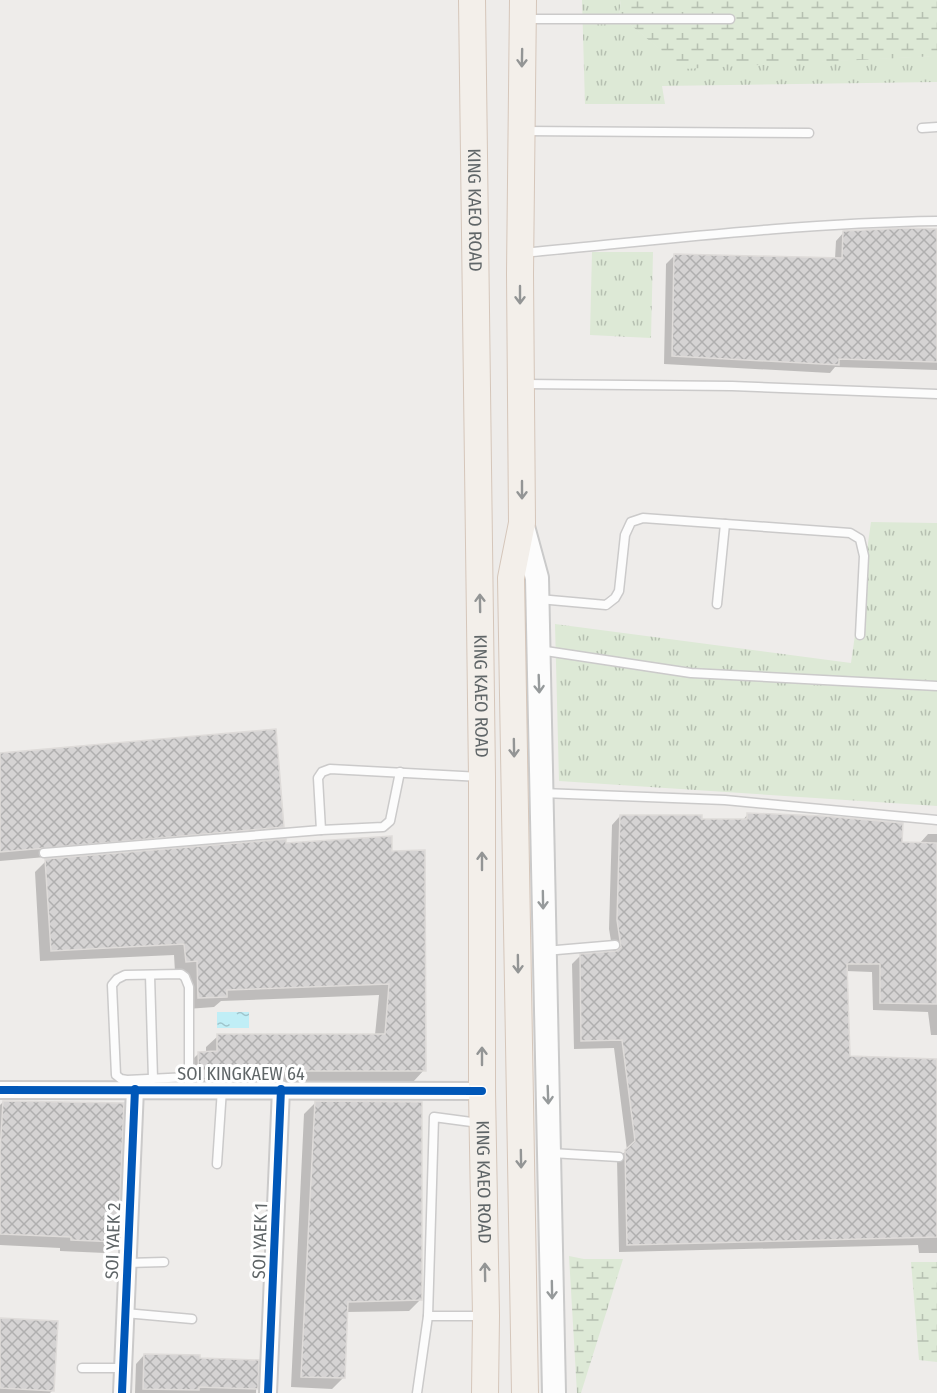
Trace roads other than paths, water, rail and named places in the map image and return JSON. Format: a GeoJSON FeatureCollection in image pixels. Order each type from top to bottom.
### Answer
{"type":"FeatureCollection","features":[{"type":"Feature","properties":{"kind":"main road","name":"KING KAEO ROAD"},"geometry":{"type":"LineString","coordinates":[[472,0],[482,777],[485,1393]]}},
{"type":"Feature","properties":{"kind":"main road","name":"KING KAEO ROAD"},"geometry":{"type":"LineString","coordinates":[[523,10],[520,253],[522,523],[512,578],[525,1387]]}},
{"type":"Feature","properties":{"kind":"main road","name":"KING KAEO ROAD"},"geometry":{"type":"LineString","coordinates":[[522,523],[537,578],[554,1393]]}},
{"type":"Feature","properties":{"kind":"street","name":"SOI KINGKAEW 64"},"geometry":{"type":"LineString","coordinates":[[0,1090],[135,1089],[189,1083],[222,1089],[482,1091]]}},
{"type":"Feature","properties":{"kind":"street","name":"SOI YAEK 2"},"geometry":{"type":"LineString","coordinates":[[122,1393],[135,1089]]}},
{"type":"Feature","properties":{"kind":"street","name":"SOI YAEK 1"},"geometry":{"type":"LineString","coordinates":[[268,1393],[281,1089]]}},
{"type":"Feature","properties":{"kind":"lane"},"geometry":{"type":"LineString","coordinates":[[523,10],[730,19]]}},
{"type":"Feature","properties":{"kind":"lane"},"geometry":{"type":"LineString","coordinates":[[922,128],[937,127]]}},
{"type":"Feature","properties":{"kind":"lane"},"geometry":{"type":"LineString","coordinates":[[522,131],[809,134]]}},
{"type":"Feature","properties":{"kind":"lane"},"geometry":{"type":"LineString","coordinates":[[520,253],[871,222],[937,221]]}},
{"type":"Feature","properties":{"kind":"lane"},"geometry":{"type":"LineString","coordinates":[[521,384],[732,386],[937,394]]}},
{"type":"Feature","properties":{"kind":"lane"},"geometry":{"type":"LineString","coordinates":[[537,598],[606,605],[615,598],[619,591],[625,535],[631,522],[643,518],[849,533],[860,539],[864,556],[860,635]]}},
{"type":"Feature","properties":{"kind":"lane"},"geometry":{"type":"LineString","coordinates":[[717,604],[725,524]]}},
{"type":"Feature","properties":{"kind":"lane"},"geometry":{"type":"LineString","coordinates":[[538,650],[692,673],[937,686]]}},
{"type":"Feature","properties":{"kind":"lane"},"geometry":{"type":"LineString","coordinates":[[321,830],[318,778],[322,772],[330,769],[482,777]]}},
{"type":"Feature","properties":{"kind":"lane"},"geometry":{"type":"LineString","coordinates":[[44,853],[383,827],[390,821],[400,772]]}},
{"type":"Feature","properties":{"kind":"lane"},"geometry":{"type":"LineString","coordinates":[[542,794],[725,800],[937,820]]}},
{"type":"Feature","properties":{"kind":"lane"},"geometry":{"type":"LineString","coordinates":[[544,951],[615,945]]}},
{"type":"Feature","properties":{"kind":"lane"},"geometry":{"type":"LineString","coordinates":[[181,974],[185,977],[189,987],[189,1083],[153,1079],[121,1079],[116,1075],[112,985],[125,975],[181,974]]}},
{"type":"Feature","properties":{"kind":"lane"},"geometry":{"type":"LineString","coordinates":[[150,975],[153,1079]]}},
{"type":"Feature","properties":{"kind":"lane"},"geometry":{"type":"LineString","coordinates":[[217,1164],[222,1089]]}},
{"type":"Feature","properties":{"kind":"lane"},"geometry":{"type":"LineString","coordinates":[[417,1393],[428,1316],[434,1117],[482,1123]]}},
{"type":"Feature","properties":{"kind":"lane"},"geometry":{"type":"LineString","coordinates":[[550,1153],[619,1157]]}},
{"type":"Feature","properties":{"kind":"lane"},"geometry":{"type":"LineString","coordinates":[[128,1263],[164,1262]]}},
{"type":"Feature","properties":{"kind":"lane"},"geometry":{"type":"LineString","coordinates":[[125,1313],[192,1319]]}},
{"type":"Feature","properties":{"kind":"lane"},"geometry":{"type":"LineString","coordinates":[[428,1316],[486,1316]]}},
{"type":"Feature","properties":{"kind":"lane"},"geometry":{"type":"LineString","coordinates":[[82,1368],[123,1368]]}},
{"type":"Feature","properties":{"kind":"water"},"geometry":{"type":"Polygon","coordinates":[[[217,1012],[249,1012],[249,1028],[217,1028],[217,1012]]]}}]}
